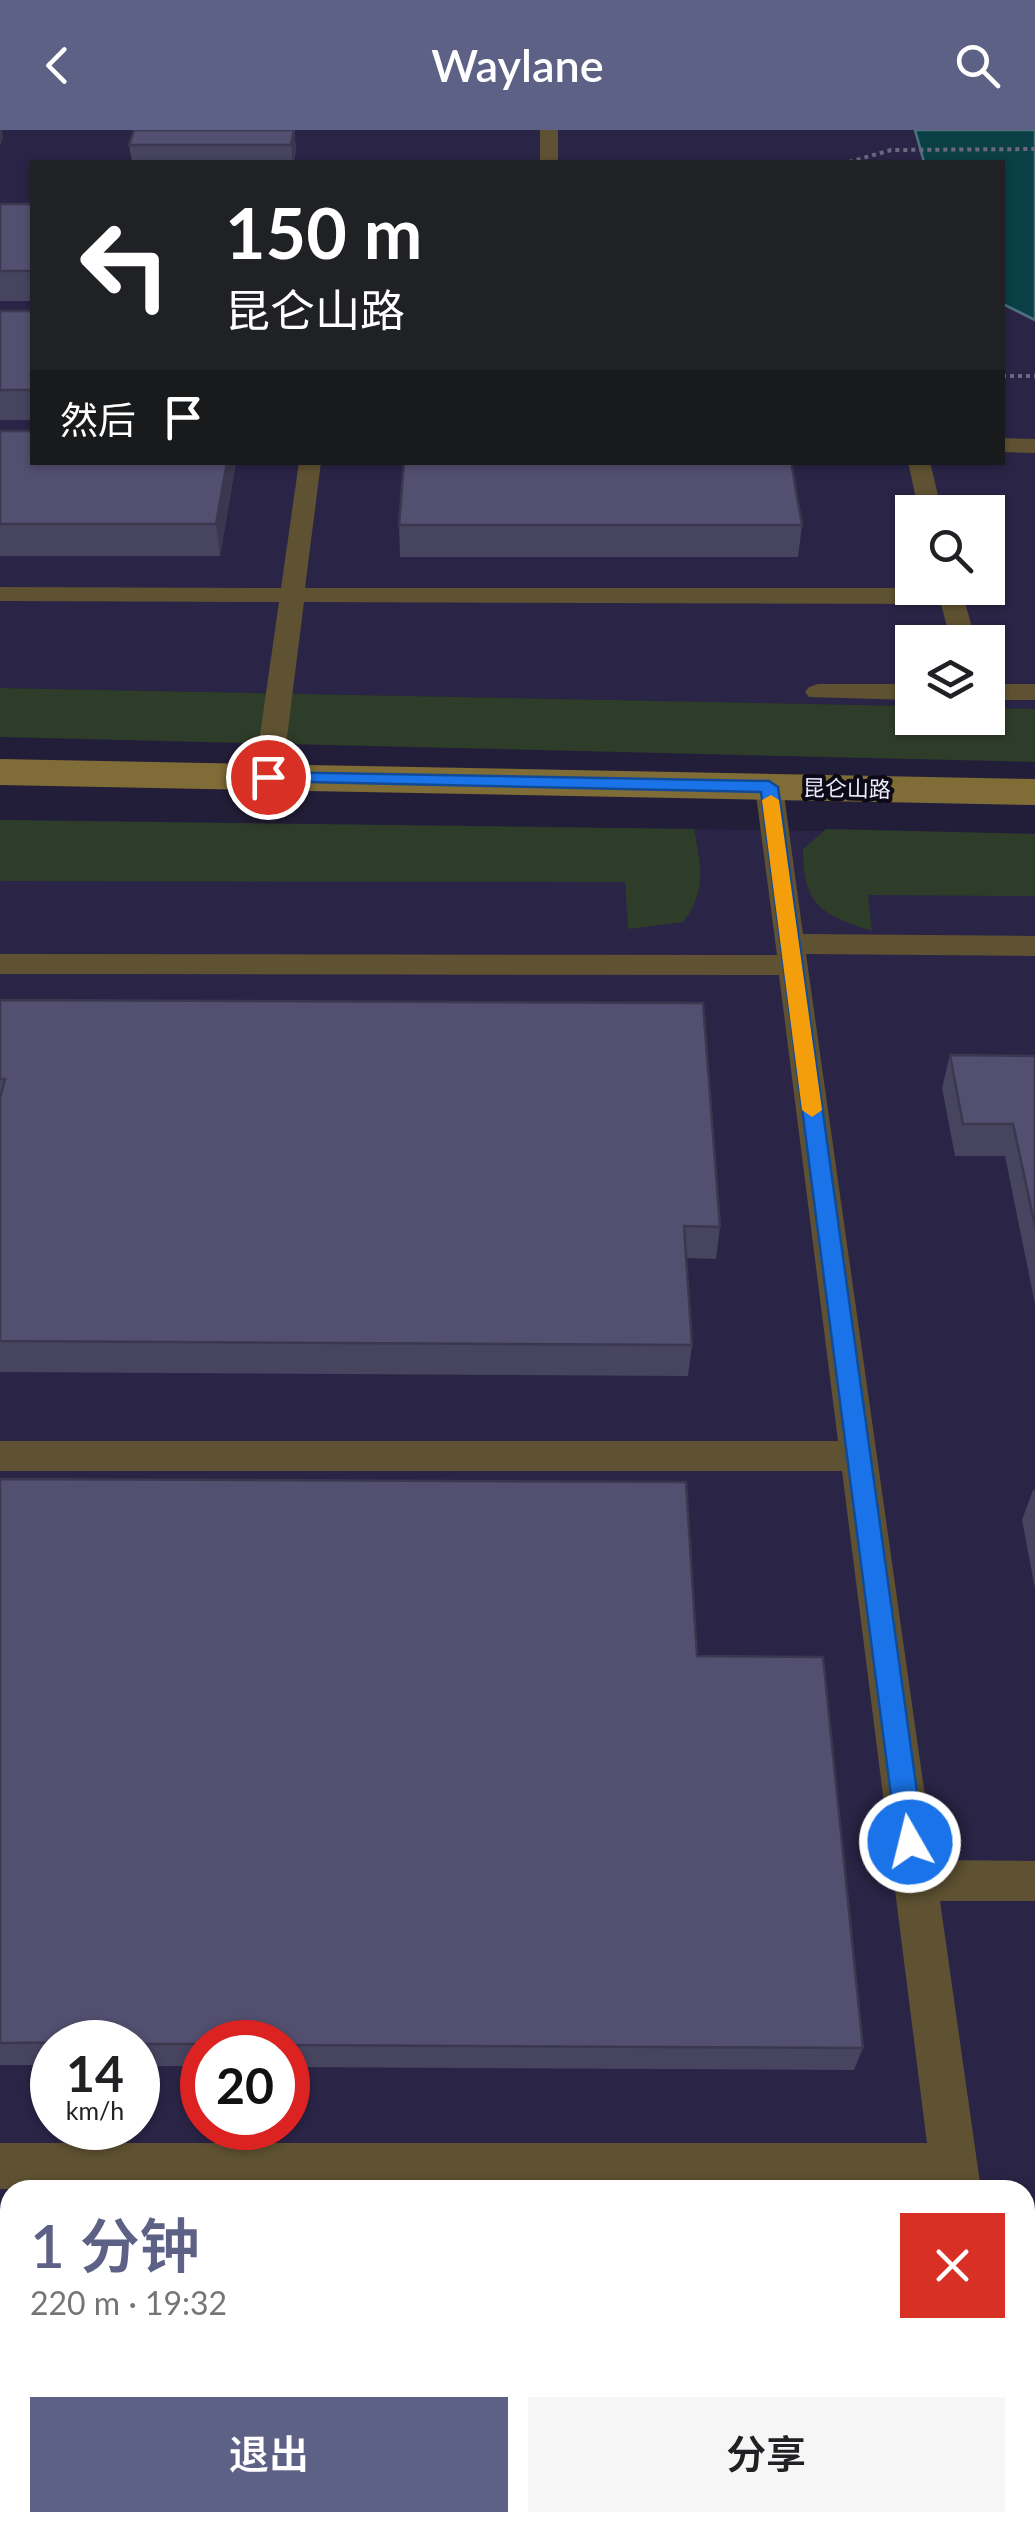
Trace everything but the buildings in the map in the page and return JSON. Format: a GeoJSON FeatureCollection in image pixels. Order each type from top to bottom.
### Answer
{"type":"FeatureCollection","features":[{"type":"Feature","properties":{"kind":"street","name":"昆仑山路"},"geometry":{"type":"LineString","coordinates":[[0,772],[1035,792]]}},
{"type":"Feature","properties":{"kind":"lane"},"geometry":{"type":"LineString","coordinates":[[549,130],[549,160]]}},
{"type":"Feature","properties":{"kind":"lane"},"geometry":{"type":"LineString","coordinates":[[1005,446],[1035,446]]}},
{"type":"Feature","properties":{"kind":"lane"},"geometry":{"type":"LineString","coordinates":[[268,777],[310,465]]}},
{"type":"Feature","properties":{"kind":"lane"},"geometry":{"type":"LineString","coordinates":[[921,465],[927,495]]}},
{"type":"Feature","properties":{"kind":"lane"},"geometry":{"type":"LineString","coordinates":[[0,594],[895,592]]}},
{"type":"Feature","properties":{"kind":"lane"},"geometry":{"type":"LineString","coordinates":[[818,692],[895,692]]}},
{"type":"Feature","properties":{"kind":"lane"},"geometry":{"type":"LineString","coordinates":[[1005,692],[1035,692]]}},
{"type":"Feature","properties":{"kind":"lane"},"geometry":{"type":"LineString","coordinates":[[0,2166],[955,2178],[769,787]]}},
{"type":"Feature","properties":{"kind":"lane"},"geometry":{"type":"LineString","coordinates":[[0,964],[791,954],[1035,946]]}},
{"type":"Feature","properties":{"kind":"lane"},"geometry":{"type":"LineString","coordinates":[[0,1456],[858,1456]]}},
{"type":"Feature","properties":{"kind":"lane"},"geometry":{"type":"LineString","coordinates":[[916,1880],[1035,1880]]}},
{"type":"Feature","properties":{"kind":"path"},"geometry":{"type":"LineString","coordinates":[[854,160],[876,152],[910,149],[1035,149]]}},
{"type":"Feature","properties":{"kind":"path"},"geometry":{"type":"LineString","coordinates":[[1005,376],[1035,376]]}},
{"type":"Feature","properties":{"kind":"shaded area"},"geometry":{"type":"Polygon","coordinates":[[[0,130],[1035,130],[1035,709],[1005,708],[1005,625],[895,625],[895,706],[0,688],[0,130]]]}},
{"type":"Feature","properties":{"kind":"shaded area"},"geometry":{"type":"Polygon","coordinates":[[[915,130],[1035,130],[1035,320],[1005,305],[1005,160],[923,160],[915,130]]]}},
{"type":"Feature","properties":{"kind":"shaded area"},"geometry":{"type":"Polygon","coordinates":[[[0,688],[895,706],[895,735],[1005,735],[1005,708],[1035,709],[1035,762],[0,737],[0,688]]]}},
{"type":"Feature","properties":{"kind":"shaded area"},"geometry":{"type":"Polygon","coordinates":[[[0,820],[1035,834],[1035,2180],[0,2180],[0,820]]]}},
{"type":"Feature","properties":{"kind":"shaded area"},"geometry":{"type":"Polygon","coordinates":[[[0,820],[694,829],[700,878],[696,900],[683,922],[628,929],[625,882],[0,881],[0,820]]]}},
{"type":"Feature","properties":{"kind":"shaded area"},"geometry":{"type":"Polygon","coordinates":[[[826,829],[1035,834],[1035,896],[868,895],[872,931],[828,913],[811,896],[803,849],[826,829]]]}},
{"type":"Feature","properties":{"kind":"slow traffic"},"geometry":{"type":"LineString","coordinates":[[771,800],[812,1110]]}},
{"type":"Feature","properties":{"kind":"route"},"geometry":{"type":"LineString","coordinates":[[268,777],[769,787],[910,1842]]}}]}
